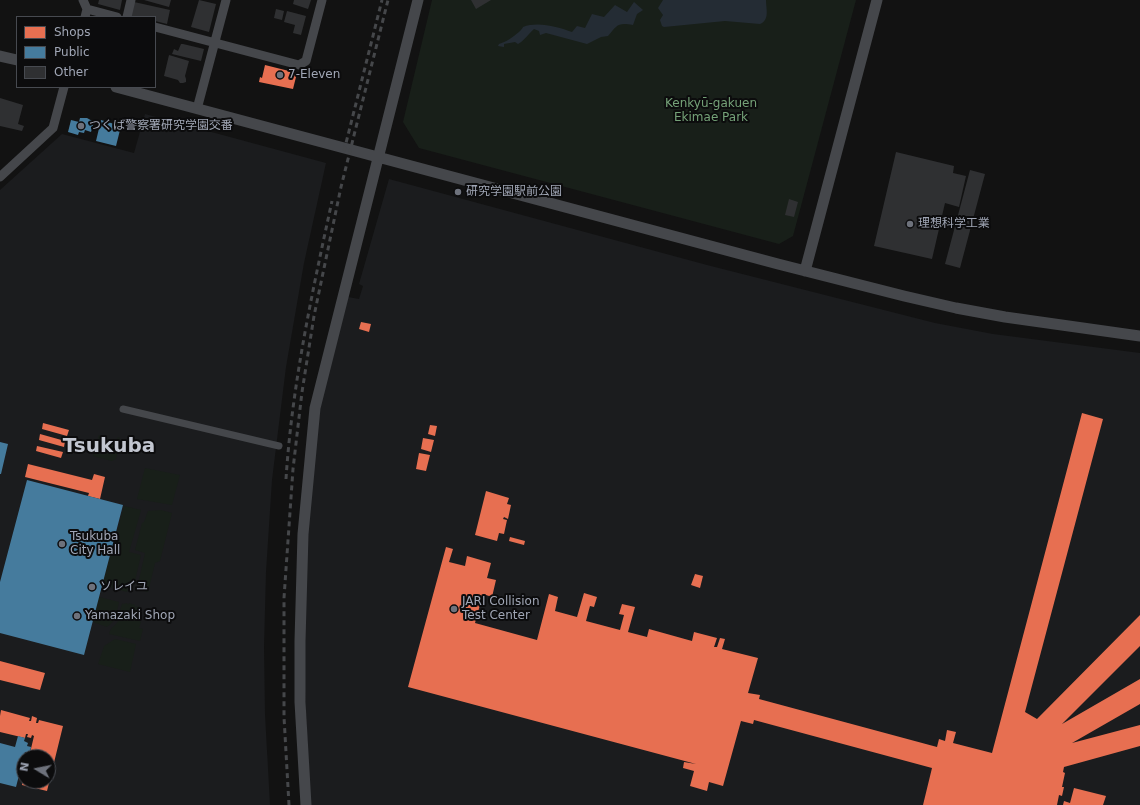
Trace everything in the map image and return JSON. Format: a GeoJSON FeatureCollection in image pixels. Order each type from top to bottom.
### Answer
{"type":"FeatureCollection","features":[{"type":"Feature","properties":{"kind":"street"},"geometry":{"type":"LineString","coordinates":[[83,0],[86,13],[109,16]]}},
{"type":"Feature","properties":{"kind":"street"},"geometry":{"type":"LineString","coordinates":[[127,16],[131,0]]}},
{"type":"Feature","properties":{"kind":"street"},"geometry":{"type":"LineString","coordinates":[[197,109],[226,0]]}},
{"type":"Feature","properties":{"kind":"street"},"geometry":{"type":"LineString","coordinates":[[156,27],[299,66],[306,61],[322,0]]}},
{"type":"Feature","properties":{"kind":"street"},"geometry":{"type":"LineString","coordinates":[[306,805],[300,702],[300,642],[303,534],[315,408],[418,0]]}},
{"type":"Feature","properties":{"kind":"street"},"geometry":{"type":"LineString","coordinates":[[805,271],[877,0]]}},
{"type":"Feature","properties":{"kind":"street"},"geometry":{"type":"LineString","coordinates":[[0,56],[16,60]]}},
{"type":"Feature","properties":{"kind":"street"},"geometry":{"type":"LineString","coordinates":[[0,177],[53,128],[64,88]]}},
{"type":"Feature","properties":{"kind":"street"},"geometry":{"type":"LineString","coordinates":[[120,88],[379,156],[805,271],[956,308],[1052,325],[1140,336]]}},
{"type":"Feature","properties":{"kind":"street"},"geometry":{"type":"LineString","coordinates":[[124,409],[279,446]]}},
{"type":"Feature","properties":{"kind":"shaded area"},"geometry":{"type":"Polygon","coordinates":[[[663,0],[766,0],[767,10],[765,20],[760,24],[725,21],[664,27],[662,26],[660,20],[663,15],[658,8],[663,0]]]}},
{"type":"Feature","properties":{"kind":"shaded area"},"geometry":{"type":"Polygon","coordinates":[[[634,2],[643,10],[637,14],[633,25],[618,25],[608,36],[601,37],[587,44],[546,33],[540,35],[539,31],[534,29],[523,41],[518,44],[515,42],[504,44],[504,47],[498,46],[514,36],[523,27],[529,25],[554,27],[572,32],[577,26],[585,28],[592,14],[604,17],[615,5],[627,12],[634,2]]]}},
{"type":"Feature","properties":{"kind":"shaded area"},"geometry":{"type":"Polygon","coordinates":[[[145,114],[326,163],[304,263],[286,367],[272,480],[266,572],[264,647],[265,714],[270,805],[0,805],[0,190],[62,134],[134,153],[145,114]]]}},
{"type":"Feature","properties":{"kind":"shaded area"},"geometry":{"type":"Polygon","coordinates":[[[389,179],[707,265],[935,323],[993,334],[1140,353],[1140,805],[310,805],[304,669],[306,548],[320,407],[348,297],[359,299],[363,286],[359,284],[389,179]]]}},
{"type":"Feature","properties":{"kind":"green space","name":"Kenkyū-gakuen Ekimae Park"},"geometry":{"type":"Polygon","coordinates":[[[432,0],[856,0],[793,236],[779,244],[419,148],[403,122],[432,0]]]}},
{"type":"Feature","properties":{"kind":"green space"},"geometry":{"type":"Polygon","coordinates":[[[99,435],[103,438],[114,441],[119,437],[120,441],[116,459],[112,461],[93,456],[99,435]]]}},
{"type":"Feature","properties":{"kind":"green space"},"geometry":{"type":"Polygon","coordinates":[[[145,468],[180,475],[172,505],[137,499],[145,468]]]}},
{"type":"Feature","properties":{"kind":"green space"},"geometry":{"type":"Polygon","coordinates":[[[124,506],[141,510],[129,552],[141,555],[134,585],[129,587],[127,592],[102,585],[124,506]]]}},
{"type":"Feature","properties":{"kind":"green space"},"geometry":{"type":"Polygon","coordinates":[[[161,510],[172,513],[160,561],[155,563],[148,592],[141,590],[142,585],[138,584],[145,553],[135,550],[142,523],[144,522],[148,511],[161,510]]]}},
{"type":"Feature","properties":{"kind":"green space"},"geometry":{"type":"Polygon","coordinates":[[[99,597],[119,602],[115,620],[107,627],[93,622],[99,597]]]}},
{"type":"Feature","properties":{"kind":"green space"},"geometry":{"type":"Polygon","coordinates":[[[123,603],[127,603],[128,605],[129,603],[132,604],[131,606],[133,604],[135,607],[139,606],[136,618],[141,622],[139,628],[143,629],[140,641],[109,634],[111,629],[118,621],[123,603]]]}},
{"type":"Feature","properties":{"kind":"green space"},"geometry":{"type":"Polygon","coordinates":[[[115,639],[136,644],[130,672],[98,664],[104,646],[115,639]]]}},
{"type":"Feature","properties":{"kind":"building: Shops","name":"7-Eleven"},"geometry":{"type":"Polygon","coordinates":[[[265,65],[297,73],[293,89],[259,82],[260,77],[262,78],[265,65]]]}},
{"type":"Feature","properties":{"kind":"building: Shops"},"geometry":{"type":"Polygon","coordinates":[[[361,322],[371,324],[369,332],[359,329],[361,322]]]}},
{"type":"Feature","properties":{"kind":"building: Shops","name":"JARI Collision Test Center"},"geometry":{"type":"Polygon","coordinates":[[[1082,413],[1103,419],[1025,712],[1037,719],[1140,615],[1140,646],[1062,724],[1140,679],[1140,704],[1072,743],[1140,725],[1140,746],[1064,767],[1063,772],[1065,773],[1062,787],[1064,787],[1062,796],[1059,795],[1057,805],[923,805],[932,768],[754,720],[753,724],[741,721],[723,786],[709,782],[707,791],[690,786],[694,771],[683,768],[684,762],[696,764],[408,687],[446,547],[453,549],[449,562],[465,566],[467,556],[491,563],[487,578],[496,580],[492,597],[483,594],[475,623],[537,640],[549,594],[558,597],[555,611],[577,617],[584,593],[597,597],[594,607],[590,606],[586,621],[620,630],[624,615],[619,614],[622,604],[635,607],[628,632],[647,637],[649,629],[692,641],[694,632],[717,638],[714,647],[717,647],[720,638],[725,639],[722,649],[758,658],[748,693],[760,695],[759,699],[937,747],[939,739],[945,741],[947,730],[956,732],[953,743],[992,753],[1082,413]]]}},
{"type":"Feature","properties":{"kind":"building: Shops"},"geometry":{"type":"Polygon","coordinates":[[[43,423],[69,430],[67,436],[42,429],[43,423]]]}},
{"type":"Feature","properties":{"kind":"building: Shops"},"geometry":{"type":"Polygon","coordinates":[[[430,425],[437,426],[435,436],[428,434],[430,425]]]}},
{"type":"Feature","properties":{"kind":"building: Shops"},"geometry":{"type":"Polygon","coordinates":[[[40,434],[65,441],[64,447],[39,440],[40,434]]]}},
{"type":"Feature","properties":{"kind":"building: Shops"},"geometry":{"type":"Polygon","coordinates":[[[423,438],[434,440],[431,452],[421,449],[423,438]]]}},
{"type":"Feature","properties":{"kind":"building: Shops"},"geometry":{"type":"Polygon","coordinates":[[[37,446],[63,452],[61,458],[36,451],[37,446]]]}},
{"type":"Feature","properties":{"kind":"building: Shops"},"geometry":{"type":"Polygon","coordinates":[[[419,453],[430,455],[426,471],[416,469],[419,453]]]}},
{"type":"Feature","properties":{"kind":"building: Shops"},"geometry":{"type":"Polygon","coordinates":[[[28,464],[92,480],[94,474],[105,477],[100,499],[88,496],[89,493],[25,477],[28,464]]]}},
{"type":"Feature","properties":{"kind":"building: Shops"},"geometry":{"type":"Polygon","coordinates":[[[486,491],[509,498],[507,504],[511,505],[508,519],[504,517],[503,519],[507,520],[504,534],[499,533],[497,541],[475,535],[486,491]]]}},
{"type":"Feature","properties":{"kind":"building: Shops"},"geometry":{"type":"Polygon","coordinates":[[[510,537],[525,541],[524,545],[509,541],[510,537]]]}},
{"type":"Feature","properties":{"kind":"building: Shops"},"geometry":{"type":"Polygon","coordinates":[[[695,574],[703,576],[700,588],[691,585],[695,574]]]}},
{"type":"Feature","properties":{"kind":"building: Shops"},"geometry":{"type":"Polygon","coordinates":[[[0,661],[45,673],[40,690],[0,680],[0,661]]]}},
{"type":"Feature","properties":{"kind":"building: Shops"},"geometry":{"type":"Polygon","coordinates":[[[1,710],[30,718],[29,721],[31,721],[32,716],[37,718],[36,723],[38,723],[39,720],[63,726],[56,754],[56,749],[31,749],[34,736],[32,735],[31,738],[27,737],[28,734],[26,734],[25,738],[0,732],[1,710]]]}},
{"type":"Feature","properties":{"kind":"building: Shops"},"geometry":{"type":"Polygon","coordinates":[[[1074,788],[1106,796],[1103,805],[1063,805],[1064,801],[1070,803],[1074,788]]]}},
{"type":"Feature","properties":{"kind":"building: Public","name":"つくば警察署研究学園交番"},"geometry":{"type":"Polygon","coordinates":[[[80,118],[87,118],[94,122],[91,132],[85,130],[84,133],[79,132],[78,135],[68,132],[71,120],[79,122],[80,118]]]}},
{"type":"Feature","properties":{"kind":"building: Public"},"geometry":{"type":"Polygon","coordinates":[[[101,120],[121,126],[116,146],[96,141],[101,120]]]}},
{"type":"Feature","properties":{"kind":"building: Public"},"geometry":{"type":"Polygon","coordinates":[[[0,442],[8,444],[1,474],[0,474],[0,442]]]}},
{"type":"Feature","properties":{"kind":"building: Public","name":"Tsukuba City Hall"},"geometry":{"type":"Polygon","coordinates":[[[27,480],[123,505],[84,655],[0,633],[0,582],[27,480]]]}},
{"type":"Feature","properties":{"kind":"building: Public"},"geometry":{"type":"Polygon","coordinates":[[[18,736],[25,738],[24,741],[28,743],[27,746],[31,747],[31,749],[16,749],[16,787],[0,783],[0,743],[15,747],[18,736]]]}},
{"type":"Feature","properties":{"kind":"building: Other"},"geometry":{"type":"Polygon","coordinates":[[[99,0],[122,0],[120,10],[98,4],[99,0]]]}},
{"type":"Feature","properties":{"kind":"building: Other"},"geometry":{"type":"Polygon","coordinates":[[[144,0],[171,0],[169,7],[144,0]]]}},
{"type":"Feature","properties":{"kind":"building: Other"},"geometry":{"type":"Polygon","coordinates":[[[199,0],[216,4],[209,32],[191,27],[199,0]]]}},
{"type":"Feature","properties":{"kind":"building: Other"},"geometry":{"type":"Polygon","coordinates":[[[294,0],[311,0],[308,9],[293,4],[294,0]]]}},
{"type":"Feature","properties":{"kind":"building: Other"},"geometry":{"type":"Polygon","coordinates":[[[471,0],[491,0],[476,9],[471,0]]]}},
{"type":"Feature","properties":{"kind":"building: Other"},"geometry":{"type":"Polygon","coordinates":[[[134,2],[170,10],[167,24],[156,21],[156,16],[131,16],[134,2]]]}},
{"type":"Feature","properties":{"kind":"building: Other"},"geometry":{"type":"Polygon","coordinates":[[[276,9],[284,11],[282,20],[274,18],[276,9]]]}},
{"type":"Feature","properties":{"kind":"building: Other"},"geometry":{"type":"Polygon","coordinates":[[[287,11],[306,16],[301,35],[293,33],[295,25],[284,22],[287,11]]]}},
{"type":"Feature","properties":{"kind":"building: Other"},"geometry":{"type":"Polygon","coordinates":[[[181,44],[204,49],[201,61],[172,54],[174,49],[178,51],[181,44]]]}},
{"type":"Feature","properties":{"kind":"building: Other"},"geometry":{"type":"Polygon","coordinates":[[[169,55],[189,61],[185,76],[186,82],[180,83],[178,80],[164,76],[169,55]]]}},
{"type":"Feature","properties":{"kind":"building: Other"},"geometry":{"type":"Polygon","coordinates":[[[0,98],[23,105],[18,124],[24,126],[22,131],[0,126],[0,98]]]}},
{"type":"Feature","properties":{"kind":"building: Other","name":"理想科学工業"},"geometry":{"type":"Polygon","coordinates":[[[896,152],[954,166],[953,173],[966,176],[959,207],[945,203],[932,259],[874,246],[896,152]]]}},
{"type":"Feature","properties":{"kind":"building: Other"},"geometry":{"type":"Polygon","coordinates":[[[970,170],[985,174],[960,268],[945,264],[970,170]]]}},
{"type":"Feature","properties":{"kind":"building: Other"},"geometry":{"type":"Polygon","coordinates":[[[789,199],[798,202],[794,217],[785,215],[789,199]]]}},
{"type":"Feature","properties":{"kind":"railway"},"geometry":{"type":"LineString","coordinates":[[344,151],[382,0]]}},
{"type":"Feature","properties":{"kind":"railway"},"geometry":{"type":"LineString","coordinates":[[289,805],[284,717],[284,598],[293,469],[302,392],[314,316],[341,187],[388,0]]}},
{"type":"Feature","properties":{"kind":"railway"},"geometry":{"type":"LineString","coordinates":[[286,479],[298,374],[310,305],[332,201]]}},
{"type":"Feature","properties":{"kind":"place","name":"7-Eleven"},"geometry":{"type":"Point","coordinates":[280,75]}},
{"type":"Feature","properties":{"kind":"place","name":"つくば警察署研究学園交番"},"geometry":{"type":"Point","coordinates":[81,126]}},
{"type":"Feature","properties":{"kind":"place","name":"研究学園駅前公園"},"geometry":{"type":"Point","coordinates":[458,192]}},
{"type":"Feature","properties":{"kind":"place","name":"理想科学工業"},"geometry":{"type":"Point","coordinates":[910,224]}},
{"type":"Feature","properties":{"kind":"place","name":"Tsukuba City Hall"},"geometry":{"type":"Point","coordinates":[62,544]}},
{"type":"Feature","properties":{"kind":"place","name":"ソレイユ"},"geometry":{"type":"Point","coordinates":[92,587]}},
{"type":"Feature","properties":{"kind":"place","name":"JARI Collision Test Center"},"geometry":{"type":"Point","coordinates":[454,609]}},
{"type":"Feature","properties":{"kind":"place","name":"Yamazaki Shop"},"geometry":{"type":"Point","coordinates":[77,616]}},
{"type":"Feature","properties":{"kind":"district","name":"Tsukuba"},"geometry":{"type":"Point","coordinates":[109,447]}}]}
